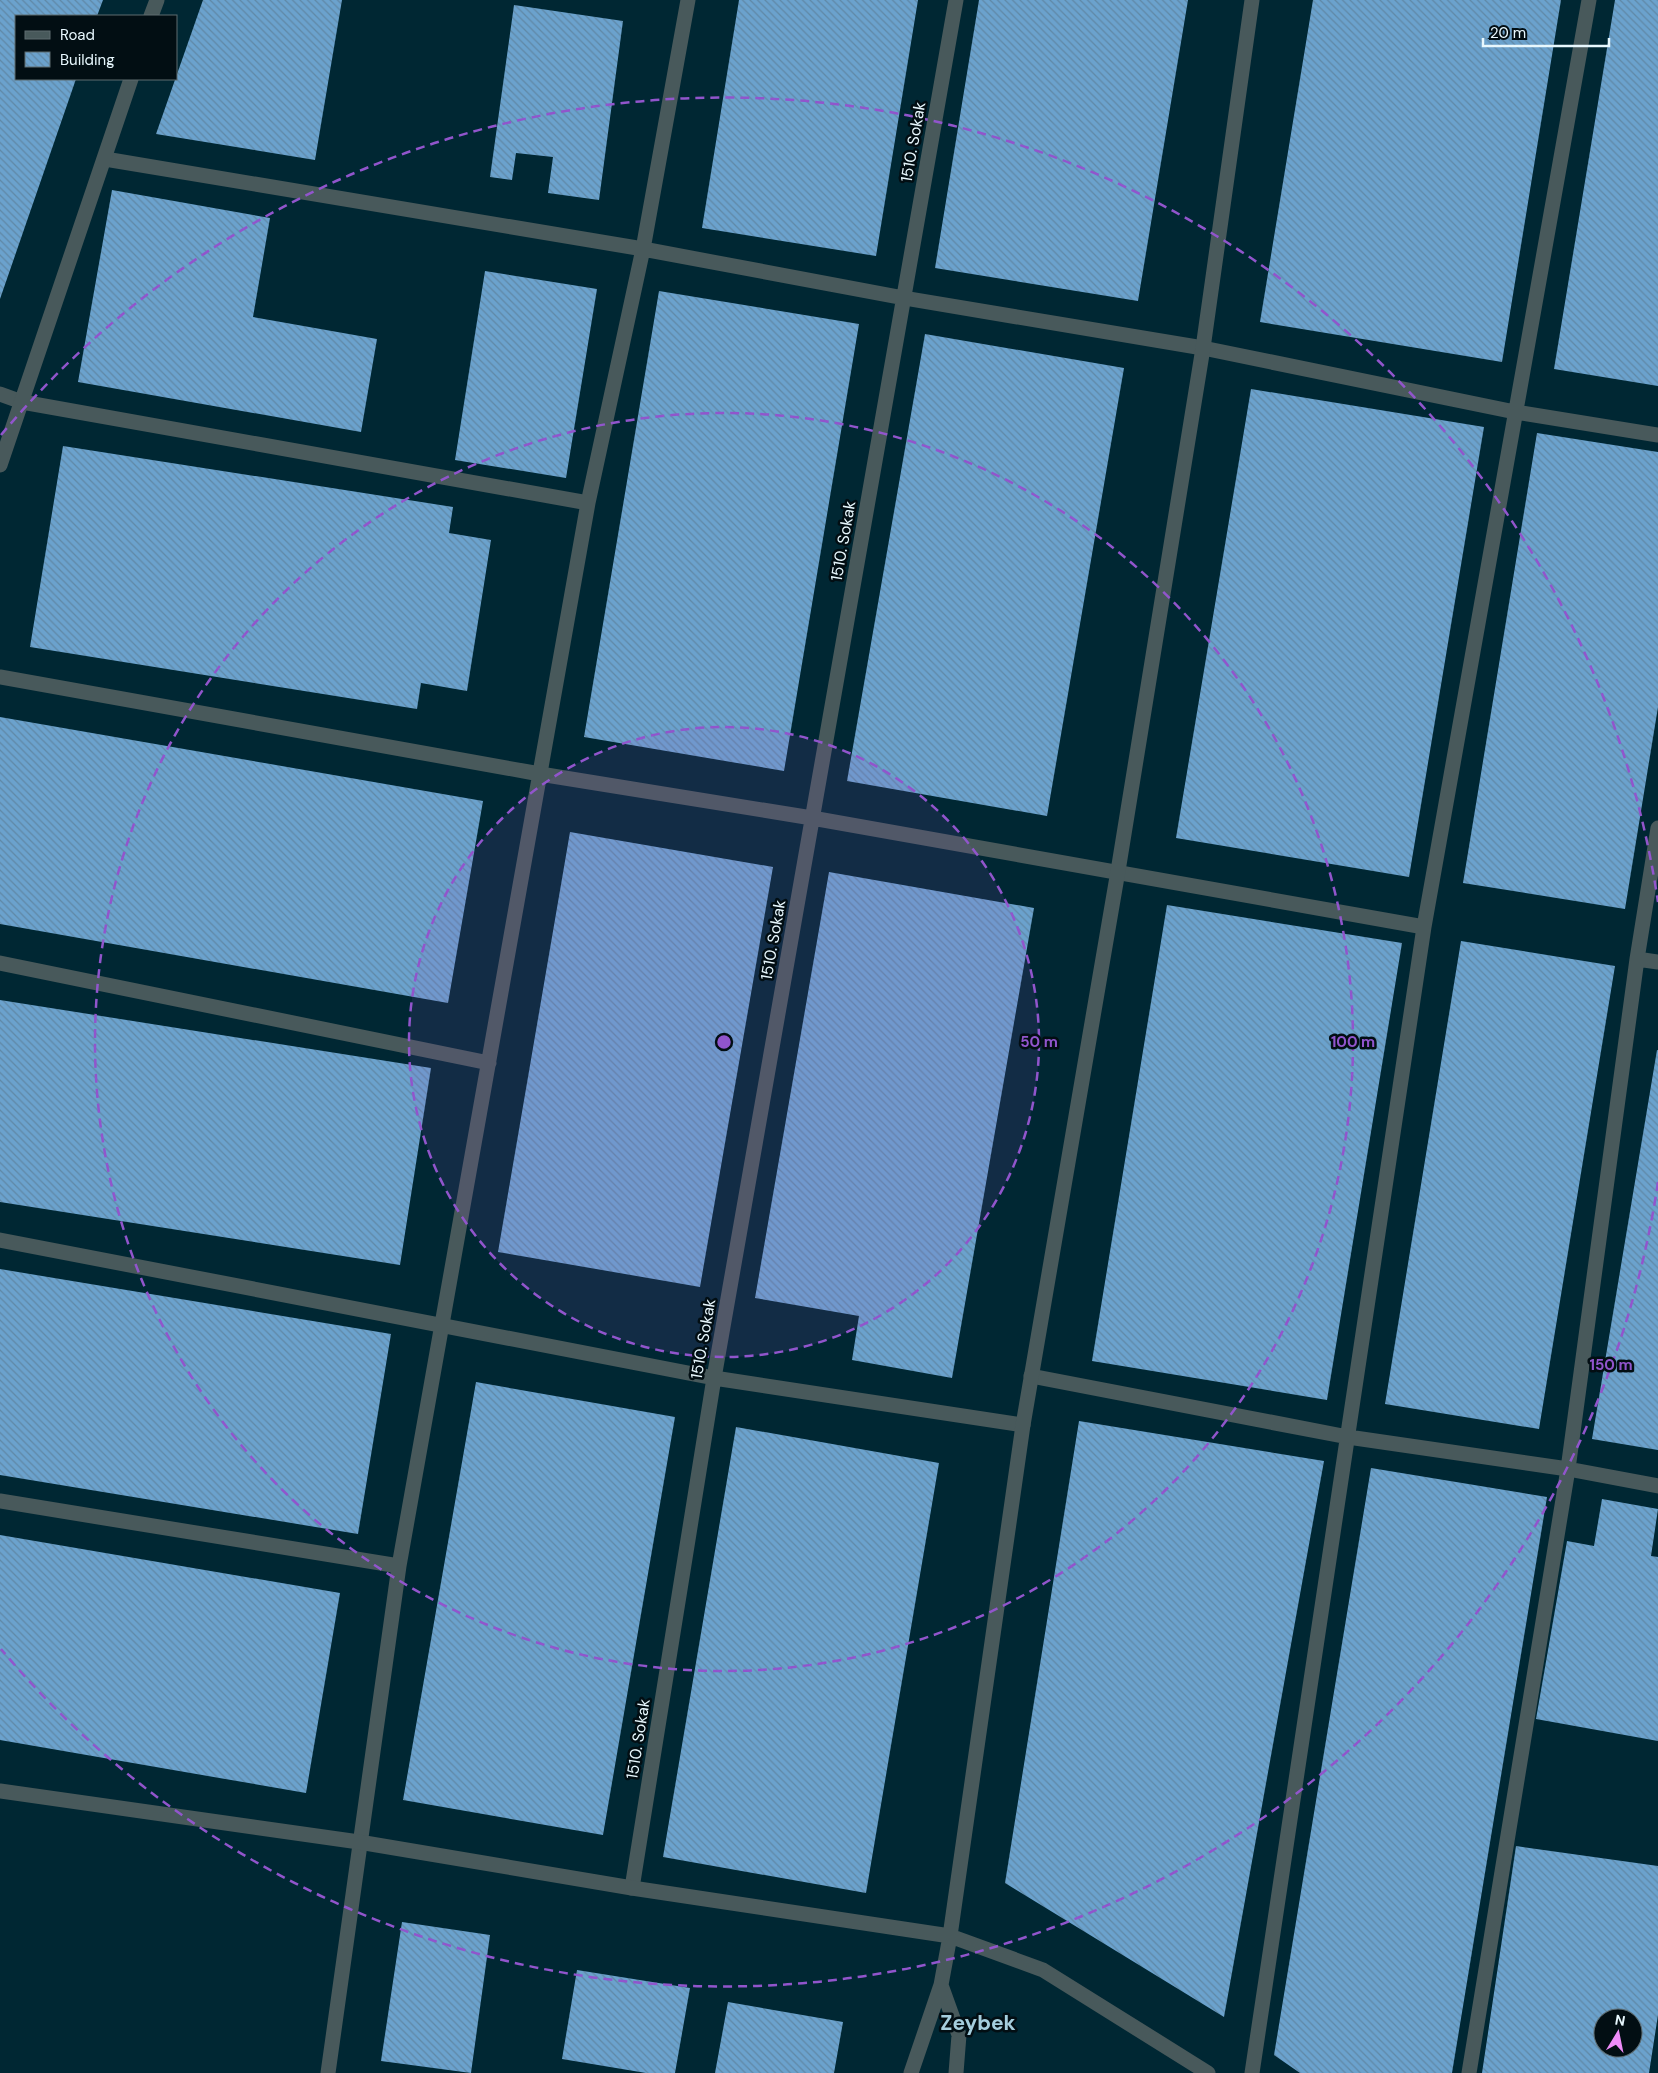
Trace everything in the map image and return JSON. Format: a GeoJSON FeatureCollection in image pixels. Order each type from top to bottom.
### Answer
{"type":"FeatureCollection","features":[{"type":"Feature","properties":{"kind":"street"},"geometry":{"type":"LineString","coordinates":[[151,15],[157,0]]}},
{"type":"Feature","properties":{"kind":"street","name":"1510. Sokak"},"geometry":{"type":"LineString","coordinates":[[632,1888],[714,1378],[956,0]]}},
{"type":"Feature","properties":{"kind":"street"},"geometry":{"type":"LineString","coordinates":[[911,2073],[941,1985],[950,1936],[1023,1425],[1118,871],[1203,348],[1252,0]]}},
{"type":"Feature","properties":{"kind":"street"},"geometry":{"type":"LineString","coordinates":[[1252,2073],[1424,927],[1589,0]]}},
{"type":"Feature","properties":{"kind":"street"},"geometry":{"type":"LineString","coordinates":[[328,2073],[399,1566],[588,503],[643,249],[684,1]]}},
{"type":"Feature","properties":{"kind":"street"},"geometry":{"type":"LineString","coordinates":[[0,465],[131,80]]}},
{"type":"Feature","properties":{"kind":"street"},"geometry":{"type":"LineString","coordinates":[[105,159],[643,249],[904,298],[1203,348],[1515,412],[1658,435]]}},
{"type":"Feature","properties":{"kind":"street"},"geometry":{"type":"LineString","coordinates":[[0,394],[22,402],[588,503]]}},
{"type":"Feature","properties":{"kind":"street"},"geometry":{"type":"LineString","coordinates":[[0,677],[540,774],[812,818],[1118,871],[1424,927]]}},
{"type":"Feature","properties":{"kind":"street"},"geometry":{"type":"LineString","coordinates":[[1468,2073],[1568,1469],[1637,959],[1658,828]]}},
{"type":"Feature","properties":{"kind":"street"},"geometry":{"type":"LineString","coordinates":[[1637,959],[1658,962]]}},
{"type":"Feature","properties":{"kind":"street"},"geometry":{"type":"LineString","coordinates":[[0,963],[489,1063]]}},
{"type":"Feature","properties":{"kind":"street"},"geometry":{"type":"LineString","coordinates":[[0,1240],[442,1327],[714,1378],[1023,1425]]}},
{"type":"Feature","properties":{"kind":"street"},"geometry":{"type":"LineString","coordinates":[[1031,1376],[1348,1437],[1568,1469],[1658,1486]]}},
{"type":"Feature","properties":{"kind":"street"},"geometry":{"type":"LineString","coordinates":[[0,1501],[399,1566]]}},
{"type":"Feature","properties":{"kind":"street"},"geometry":{"type":"LineString","coordinates":[[0,1790],[360,1842],[632,1888],[950,1936],[1043,1970],[1208,2073]]}},
{"type":"Feature","properties":{"kind":"street"},"geometry":{"type":"LineString","coordinates":[[941,1985],[959,2034],[956,2073]]}},
{"type":"Feature","properties":{"kind":"building"},"geometry":{"type":"Polygon","coordinates":[[[0,0],[103,0],[97,15],[15,15],[15,80],[76,80],[0,299],[0,0]]]}},
{"type":"Feature","properties":{"kind":"building"},"geometry":{"type":"Polygon","coordinates":[[[203,0],[342,0],[315,160],[156,134],[175,80],[178,80],[178,71],[203,0]]]}},
{"type":"Feature","properties":{"kind":"building"},"geometry":{"type":"Polygon","coordinates":[[[739,0],[918,0],[876,256],[702,228],[739,0]]]}},
{"type":"Feature","properties":{"kind":"building"},"geometry":{"type":"Polygon","coordinates":[[[979,0],[1188,0],[1138,301],[935,268],[979,0]]]}},
{"type":"Feature","properties":{"kind":"building"},"geometry":{"type":"Polygon","coordinates":[[[1313,0],[1561,0],[1502,362],[1260,322],[1313,0]]]}},
{"type":"Feature","properties":{"kind":"building"},"geometry":{"type":"Polygon","coordinates":[[[1615,0],[1658,0],[1658,386],[1554,369],[1615,0]]]}},
{"type":"Feature","properties":{"kind":"building"},"geometry":{"type":"Polygon","coordinates":[[[514,5],[623,21],[599,200],[548,193],[553,157],[516,153],[512,180],[490,177],[514,5]]]}},
{"type":"Feature","properties":{"kind":"building"},"geometry":{"type":"Polygon","coordinates":[[[112,190],[270,218],[253,317],[377,339],[361,432],[78,382],[112,190]]]}},
{"type":"Feature","properties":{"kind":"building"},"geometry":{"type":"Polygon","coordinates":[[[485,271],[597,289],[566,478],[455,460],[485,271]]]}},
{"type":"Feature","properties":{"kind":"building"},"geometry":{"type":"Polygon","coordinates":[[[659,291],[859,324],[784,771],[584,737],[659,291]]]}},
{"type":"Feature","properties":{"kind":"building"},"geometry":{"type":"Polygon","coordinates":[[[925,334],[1124,368],[1047,816],[847,781],[925,334]]]}},
{"type":"Feature","properties":{"kind":"building"},"geometry":{"type":"Polygon","coordinates":[[[1251,389],[1484,427],[1409,877],[1176,838],[1251,389]]]}},
{"type":"Feature","properties":{"kind":"building"},"geometry":{"type":"Polygon","coordinates":[[[1537,433],[1658,452],[1658,707],[1625,909],[1463,883],[1537,433]]]}},
{"type":"Feature","properties":{"kind":"building"},"geometry":{"type":"Polygon","coordinates":[[[63,446],[453,507],[449,533],[491,540],[467,691],[421,683],[417,709],[30,647],[63,446]]]}},
{"type":"Feature","properties":{"kind":"building"},"geometry":{"type":"Polygon","coordinates":[[[0,717],[483,801],[448,1003],[0,924],[0,717]]]}},
{"type":"Feature","properties":{"kind":"building"},"geometry":{"type":"Polygon","coordinates":[[[570,832],[773,867],[700,1287],[498,1252],[570,832]]]}},
{"type":"Feature","properties":{"kind":"building"},"geometry":{"type":"Polygon","coordinates":[[[829,872],[1034,908],[952,1378],[852,1360],[859,1316],[755,1298],[829,872]]]}},
{"type":"Feature","properties":{"kind":"building"},"geometry":{"type":"Polygon","coordinates":[[[1167,905],[1402,943],[1327,1400],[1092,1361],[1167,905]]]}},
{"type":"Feature","properties":{"kind":"building"},"geometry":{"type":"Polygon","coordinates":[[[1461,941],[1615,966],[1539,1429],[1385,1404],[1461,941]]]}},
{"type":"Feature","properties":{"kind":"building"},"geometry":{"type":"Polygon","coordinates":[[[0,1000],[431,1068],[400,1265],[0,1202],[0,1000]]]}},
{"type":"Feature","properties":{"kind":"building"},"geometry":{"type":"Polygon","coordinates":[[[1658,1050],[1658,1450],[1592,1439],[1658,1050]]]}},
{"type":"Feature","properties":{"kind":"building"},"geometry":{"type":"Polygon","coordinates":[[[0,1269],[391,1334],[358,1534],[0,1475],[0,1269]]]}},
{"type":"Feature","properties":{"kind":"building"},"geometry":{"type":"Polygon","coordinates":[[[476,1382],[675,1417],[603,1835],[403,1800],[476,1382]]]}},
{"type":"Feature","properties":{"kind":"building"},"geometry":{"type":"Polygon","coordinates":[[[1079,1421],[1324,1461],[1224,2017],[1005,1883],[1079,1421]]]}},
{"type":"Feature","properties":{"kind":"building"},"geometry":{"type":"Polygon","coordinates":[[[736,1427],[939,1463],[866,1893],[663,1857],[736,1427]]]}},
{"type":"Feature","properties":{"kind":"building"},"geometry":{"type":"Polygon","coordinates":[[[1371,1468],[1547,1497],[1452,2073],[1300,2073],[1274,2055],[1371,1468]]]}},
{"type":"Feature","properties":{"kind":"building"},"geometry":{"type":"Polygon","coordinates":[[[1602,1499],[1658,1509],[1651,1556],[1658,1557],[1658,1741],[1536,1719],[1567,1541],[1594,1546],[1602,1499]]]}},
{"type":"Feature","properties":{"kind":"building"},"geometry":{"type":"Polygon","coordinates":[[[0,1535],[340,1593],[306,1793],[0,1740],[0,1535]]]}},
{"type":"Feature","properties":{"kind":"building"},"geometry":{"type":"Polygon","coordinates":[[[1516,1846],[1658,1866],[1658,2015],[1649,2073],[1482,2073],[1516,1846]]]}},
{"type":"Feature","properties":{"kind":"building"},"geometry":{"type":"Polygon","coordinates":[[[402,1922],[490,1935],[471,2073],[381,2061],[402,1922]]]}},
{"type":"Feature","properties":{"kind":"building"},"geometry":{"type":"Polygon","coordinates":[[[577,1970],[690,1988],[675,2073],[646,2073],[562,2059],[577,1970]]]}},
{"type":"Feature","properties":{"kind":"building"},"geometry":{"type":"Polygon","coordinates":[[[728,2002],[843,2022],[834,2073],[715,2073],[728,2002]]]}},
{"type":"Feature","properties":{"kind":"district","name":"Zeybek"},"geometry":{"type":"Point","coordinates":[978,2023]}}]}
